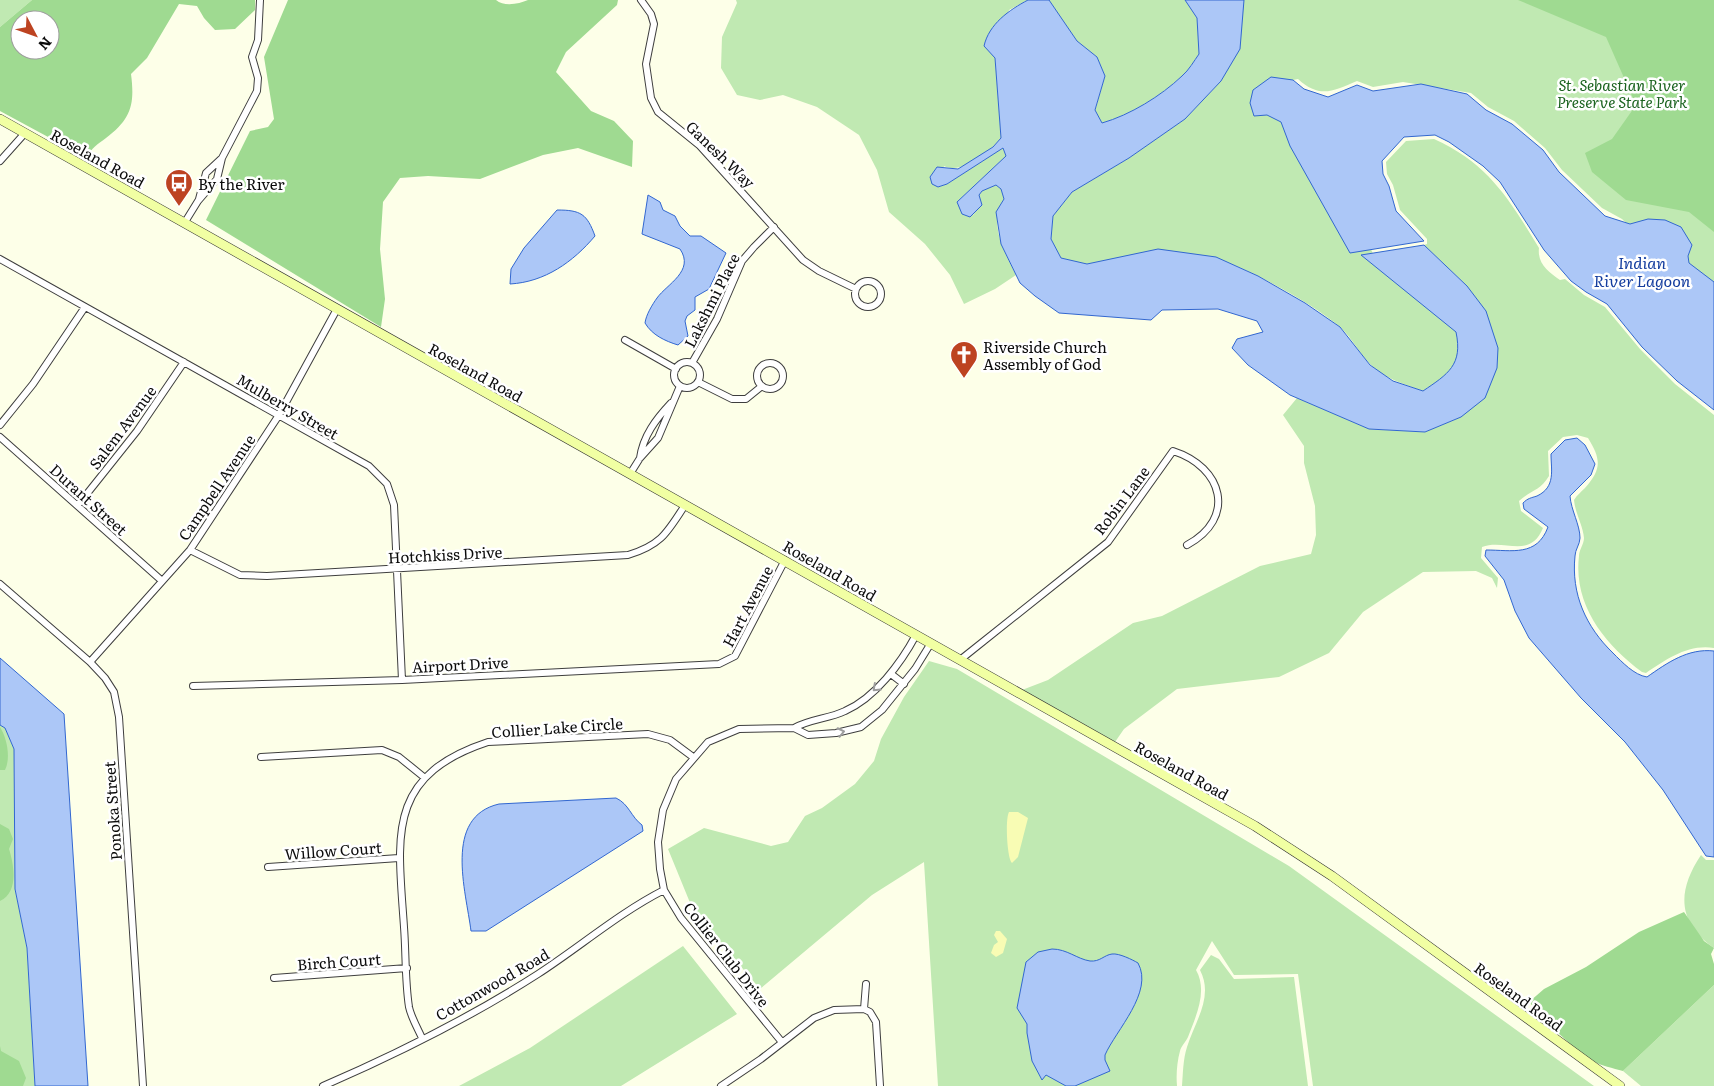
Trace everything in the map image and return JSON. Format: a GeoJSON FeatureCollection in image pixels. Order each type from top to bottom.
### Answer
{"type":"FeatureCollection","features":[{"type":"Feature","properties":{"kind":"main road","name":"Roseland Road"},"geometry":{"type":"LineString","coordinates":[[0,119],[786,560],[931,644],[1255,826],[1333,877],[1620,1086]]}},
{"type":"Feature","properties":{"kind":"street"},"geometry":{"type":"LineString","coordinates":[[185,222],[198,201],[217,179],[222,158],[258,91],[258,78],[252,58],[258,40],[260,0]]}},
{"type":"Feature","properties":{"kind":"street","name":"Ganesh Way"},"geometry":{"type":"LineString","coordinates":[[641,0],[651,14],[654,24],[646,64],[651,98],[658,112],[700,146],[803,260],[819,271],[856,289]]}},
{"type":"Feature","properties":{"kind":"street"},"geometry":{"type":"LineString","coordinates":[[0,160],[25,133]]}},
{"type":"Feature","properties":{"kind":"street"},"geometry":{"type":"LineString","coordinates":[[198,201],[206,173],[222,158]]}},
{"type":"Feature","properties":{"kind":"street","name":"Lakshmi Place"},"geometry":{"type":"LineString","coordinates":[[692,363],[717,319],[742,261],[774,227]]}},
{"type":"Feature","properties":{"kind":"street","name":"Mulberry Street"},"geometry":{"type":"LineString","coordinates":[[0,259],[369,466],[387,484],[394,505],[402,680]]}},
{"type":"Feature","properties":{"kind":"street"},"geometry":{"type":"LineString","coordinates":[[866,281],[874,283],[880,289],[879,300],[870,307],[862,306],[855,297],[856,289],[866,281]]}},
{"type":"Feature","properties":{"kind":"street"},"geometry":{"type":"LineString","coordinates":[[0,425],[33,384],[85,307]]}},
{"type":"Feature","properties":{"kind":"street","name":"Campbell Avenue"},"geometry":{"type":"LineString","coordinates":[[90,662],[161,580],[190,550],[279,414],[337,309]]}},
{"type":"Feature","properties":{"kind":"street"},"geometry":{"type":"LineString","coordinates":[[625,340],[676,369]]}},
{"type":"Feature","properties":{"kind":"street","name":"Salem Avenue"},"geometry":{"type":"LineString","coordinates":[[78,505],[137,431],[184,362]]}},
{"type":"Feature","properties":{"kind":"street"},"geometry":{"type":"LineString","coordinates":[[684,362],[692,363],[700,371],[698,382],[692,387],[680,386],[675,379],[676,369],[684,362]]}},
{"type":"Feature","properties":{"kind":"street"},"geometry":{"type":"LineString","coordinates":[[769,363],[777,364],[783,375],[781,383],[770,389],[762,386],[758,380],[759,369],[769,363]]}},
{"type":"Feature","properties":{"kind":"street"},"geometry":{"type":"LineString","coordinates":[[698,382],[732,399],[746,399],[762,386]]}},
{"type":"Feature","properties":{"kind":"street"},"geometry":{"type":"LineString","coordinates":[[630,474],[663,429],[672,402],[680,386]]}},
{"type":"Feature","properties":{"kind":"street"},"geometry":{"type":"LineString","coordinates":[[640,458],[645,441],[654,424],[672,402]]}},
{"type":"Feature","properties":{"kind":"street"},"geometry":{"type":"LineString","coordinates":[[654,424],[663,429]]}},
{"type":"Feature","properties":{"kind":"street","name":"Durant Street"},"geometry":{"type":"LineString","coordinates":[[0,437],[161,580]]}},
{"type":"Feature","properties":{"kind":"street"},"geometry":{"type":"LineString","coordinates":[[645,441],[652,446]]}},
{"type":"Feature","properties":{"kind":"street","name":"Robin Lane"},"geometry":{"type":"LineString","coordinates":[[960,660],[1108,542],[1174,451],[1186,455],[1212,476],[1219,493],[1218,510],[1198,539],[1187,544]]}},
{"type":"Feature","properties":{"kind":"street","name":"Hotchkiss Drive"},"geometry":{"type":"LineString","coordinates":[[190,550],[240,575],[266,576],[628,555],[648,549],[665,536],[686,505]]}},
{"type":"Feature","properties":{"kind":"street","name":"Hart Avenue"},"geometry":{"type":"LineString","coordinates":[[729,661],[735,656],[786,560]]}},
{"type":"Feature","properties":{"kind":"street","name":"Ponoka Street"},"geometry":{"type":"LineString","coordinates":[[0,584],[90,662],[106,678],[114,692],[119,717],[143,1086]]}},
{"type":"Feature","properties":{"kind":"street","name":"Collier Club Drive"},"geometry":{"type":"LineString","coordinates":[[781,1041],[681,918],[664,890],[658,842],[663,810],[676,778],[708,742],[739,729],[794,728],[805,722],[846,711],[864,699],[891,674],[906,655],[916,635]]}},
{"type":"Feature","properties":{"kind":"street","name":"Collier Club Drive"},"geometry":{"type":"LineString","coordinates":[[794,728],[808,735],[836,733],[861,727],[882,710],[904,684],[931,644]]}},
{"type":"Feature","properties":{"kind":"street","name":"Airport Drive"},"geometry":{"type":"LineString","coordinates":[[193,686],[402,680],[719,664],[729,661]]}},
{"type":"Feature","properties":{"kind":"street"},"geometry":{"type":"LineString","coordinates":[[891,674],[904,684]]}},
{"type":"Feature","properties":{"kind":"street","name":"Collier Lake Circle"},"geometry":{"type":"LineString","coordinates":[[422,1038],[409,1008],[400,858],[402,818],[411,798],[425,778],[441,763],[463,751],[488,742],[648,734],[670,740],[694,757]]}},
{"type":"Feature","properties":{"kind":"street"},"geometry":{"type":"LineString","coordinates":[[261,756],[382,750],[399,757],[425,778]]}},
{"type":"Feature","properties":{"kind":"street","name":"Willow Court"},"geometry":{"type":"LineString","coordinates":[[268,867],[400,858]]}},
{"type":"Feature","properties":{"kind":"street","name":"Cottonwood Road"},"geometry":{"type":"LineString","coordinates":[[323,1086],[388,1056],[480,1008],[538,974],[638,903],[664,890]]}},
{"type":"Feature","properties":{"kind":"street","name":"Birch Court"},"geometry":{"type":"LineString","coordinates":[[274,978],[406,968]]}},
{"type":"Feature","properties":{"kind":"street"},"geometry":{"type":"LineString","coordinates":[[864,1009],[866,984]]}},
{"type":"Feature","properties":{"kind":"street"},"geometry":{"type":"LineString","coordinates":[[721,1086],[761,1059],[781,1041],[814,1018],[834,1010],[864,1009],[870,1012],[876,1022],[880,1086]]}},
{"type":"Feature","properties":{"kind":"green space"},"geometry":{"type":"Polygon","coordinates":[[[0,0],[32,0],[20,10],[10,10],[10,19],[0,27],[0,0]]]}},
{"type":"Feature","properties":{"kind":"green space"},"geometry":{"type":"Polygon","coordinates":[[[736,0],[1028,0],[1009,10],[995,58],[1001,138],[990,150],[967,165],[951,168],[944,166],[938,187],[947,184],[1003,148],[1006,156],[957,202],[973,215],[979,207],[979,195],[982,191],[996,185],[1001,189],[1004,199],[999,208],[998,228],[1003,247],[1016,275],[995,289],[964,304],[950,275],[925,244],[889,212],[877,170],[859,135],[817,107],[783,95],[760,100],[737,95],[721,68],[722,37],[737,3],[736,0]]]}},
{"type":"Feature","properties":{"kind":"green space"},"geometry":{"type":"Polygon","coordinates":[[[1049,0],[1185,0],[1197,18],[1199,54],[1185,74],[1165,91],[1134,110],[1102,123],[1095,111],[1105,76],[1097,57],[1077,41],[1049,0]]]}},
{"type":"Feature","properties":{"kind":"green space","name":"St. Sebastian River Preserve State Park"},"geometry":{"type":"Polygon","coordinates":[[[1242,0],[1714,0],[1714,308],[1622,219],[1602,208],[1562,170],[1545,148],[1514,121],[1488,107],[1471,93],[1403,82],[1373,87],[1357,81],[1334,90],[1320,91],[1313,89],[1298,79],[1293,80],[1375,258],[1461,336],[1465,351],[1450,374],[1423,391],[1380,373],[1365,359],[1340,327],[1313,307],[1261,277],[1227,262],[1212,257],[1083,269],[1069,260],[1061,258],[1051,239],[1053,216],[1072,192],[1129,158],[1185,119],[1221,81],[1242,0]]]}},
{"type":"Feature","properties":{"kind":"green space"},"geometry":{"type":"Polygon","coordinates":[[[1434,139],[1469,160],[1496,184],[1518,214],[1539,248],[1540,259],[1548,271],[1560,280],[1565,279],[1584,295],[1605,307],[1640,349],[1675,384],[1714,415],[1714,648],[1704,647],[1687,650],[1646,673],[1628,661],[1604,636],[1594,622],[1581,591],[1578,574],[1579,556],[1584,538],[1574,500],[1591,481],[1598,464],[1595,452],[1588,438],[1577,435],[1563,437],[1548,451],[1549,476],[1539,488],[1519,501],[1521,511],[1543,528],[1538,538],[1524,546],[1490,545],[1482,547],[1481,558],[1498,578],[1497,588],[1492,578],[1476,571],[1423,572],[1363,612],[1329,653],[1279,677],[1177,689],[1124,729],[1115,742],[1022,690],[1048,680],[1133,623],[1162,616],[1260,566],[1311,554],[1316,535],[1315,506],[1304,463],[1304,446],[1283,415],[1297,398],[1369,429],[1425,432],[1461,417],[1467,286],[1424,245],[1427,244],[1427,239],[1400,210],[1393,185],[1387,174],[1386,162],[1406,141],[1434,139]]]}},
{"type":"Feature","properties":{"kind":"green space"},"geometry":{"type":"Polygon","coordinates":[[[929,661],[957,669],[1289,866],[1594,1086],[1313,1086],[1298,974],[1234,975],[1212,941],[1196,970],[1201,986],[1200,1004],[1188,1037],[1181,1047],[1177,1068],[1177,1086],[938,1086],[924,862],[872,895],[760,989],[693,910],[668,849],[704,828],[771,846],[788,842],[805,816],[822,808],[855,784],[874,761],[881,739],[904,697],[929,661]]]}},
{"type":"Feature","properties":{"kind":"green space"},"geometry":{"type":"Polygon","coordinates":[[[0,725],[5,728],[14,749],[15,889],[27,948],[35,1086],[0,1086],[0,725]]]}},
{"type":"Feature","properties":{"kind":"green space"},"geometry":{"type":"Polygon","coordinates":[[[1701,855],[1706,860],[1714,860],[1714,948],[1693,928],[1687,917],[1685,905],[1688,881],[1701,855]]]}},
{"type":"Feature","properties":{"kind":"green space"},"geometry":{"type":"Polygon","coordinates":[[[683,946],[737,1014],[621,1086],[459,1086],[530,1048],[683,946]]]}},
{"type":"Feature","properties":{"kind":"green space"},"geometry":{"type":"Polygon","coordinates":[[[1211,955],[1219,959],[1234,979],[1294,977],[1308,1086],[1182,1086],[1186,1052],[1204,999],[1204,980],[1200,970],[1211,955]]]}},
{"type":"Feature","properties":{"kind":"green space"},"geometry":{"type":"Polygon","coordinates":[[[1714,985],[1714,1086],[1641,1086],[1623,1071],[1714,985]]]}},
{"type":"Feature","properties":{"kind":"shaded area"},"geometry":{"type":"Polygon","coordinates":[[[32,0],[255,0],[255,10],[235,29],[215,30],[204,18],[197,6],[179,4],[147,58],[131,74],[131,103],[126,118],[93,149],[87,158],[0,111],[0,27],[10,19],[10,60],[60,60],[60,10],[20,10],[32,0]]]}},
{"type":"Feature","properties":{"kind":"shaded area"},"geometry":{"type":"Polygon","coordinates":[[[288,0],[496,0],[503,4],[516,4],[528,0],[618,0],[617,5],[566,52],[556,72],[591,111],[614,121],[633,141],[632,167],[578,148],[543,155],[480,179],[428,176],[400,178],[383,202],[380,249],[385,299],[381,327],[206,220],[250,131],[268,127],[274,119],[264,57],[288,0]]]}},
{"type":"Feature","properties":{"kind":"shaded area"},"geometry":{"type":"Polygon","coordinates":[[[1518,0],[1714,0],[1714,232],[1689,212],[1626,200],[1592,172],[1585,153],[1612,139],[1636,105],[1606,37],[1518,0]]]}},
{"type":"Feature","properties":{"kind":"shaded area"},"geometry":{"type":"Polygon","coordinates":[[[0,727],[5,737],[7,748],[8,760],[5,770],[0,770],[0,727]]]}},
{"type":"Feature","properties":{"kind":"shaded area"},"geometry":{"type":"Polygon","coordinates":[[[0,824],[9,829],[13,839],[9,849],[13,870],[13,885],[6,897],[0,901],[0,824]]]}},
{"type":"Feature","properties":{"kind":"shaded area"},"geometry":{"type":"Polygon","coordinates":[[[1684,912],[1704,941],[1714,948],[1711,954],[1714,964],[1714,985],[1623,1071],[1600,1064],[1584,1055],[1559,1034],[1529,1002],[1544,989],[1586,967],[1639,932],[1684,912]]]}},
{"type":"Feature","properties":{"kind":"shaded area"},"geometry":{"type":"Polygon","coordinates":[[[0,1046],[1,1051],[19,1061],[26,1078],[23,1086],[0,1086],[0,1046]]]}},
{"type":"Feature","properties":{"kind":"sand"},"geometry":{"type":"Polygon","coordinates":[[[1009,812],[1018,812],[1028,818],[1018,857],[1012,863],[1007,838],[1009,812]]]}},
{"type":"Feature","properties":{"kind":"sand"},"geometry":{"type":"Polygon","coordinates":[[[996,931],[1000,931],[1007,939],[1003,953],[996,957],[991,953],[994,945],[998,942],[994,935],[996,931]]]}},
{"type":"Feature","properties":{"kind":"water"},"geometry":{"type":"Polygon","coordinates":[[[1028,0],[1049,0],[1077,41],[1097,57],[1105,76],[1095,110],[1102,123],[1134,110],[1165,91],[1185,74],[1199,54],[1197,18],[1185,0],[1244,0],[1240,49],[1221,81],[1185,119],[1129,158],[1072,192],[1053,216],[1051,239],[1061,258],[1087,264],[1158,249],[1216,257],[1258,276],[1305,303],[1340,327],[1370,365],[1393,381],[1423,391],[1440,379],[1452,367],[1457,353],[1456,332],[1361,255],[1424,245],[1467,286],[1486,311],[1498,348],[1497,368],[1485,398],[1461,417],[1425,432],[1369,429],[1290,395],[1248,365],[1232,348],[1237,339],[1263,332],[1257,321],[1218,309],[1162,310],[1151,320],[1059,313],[1020,283],[1001,244],[996,212],[1004,199],[1001,189],[996,185],[982,191],[979,195],[982,205],[970,217],[962,214],[957,202],[1006,156],[1003,148],[947,184],[938,187],[932,184],[930,177],[937,167],[958,169],[993,147],[1001,138],[995,58],[984,46],[995,24],[1014,8],[1028,0]]]}},
{"type":"Feature","properties":{"kind":"water","name":"Indian River Lagoon"},"geometry":{"type":"Polygon","coordinates":[[[1271,77],[1293,80],[1304,89],[1328,97],[1357,85],[1373,91],[1421,84],[1467,94],[1486,110],[1512,124],[1543,150],[1559,172],[1605,216],[1630,224],[1648,219],[1665,220],[1681,227],[1692,245],[1688,256],[1689,263],[1714,282],[1714,410],[1677,381],[1642,347],[1607,304],[1571,281],[1544,250],[1500,182],[1483,166],[1449,142],[1435,135],[1404,137],[1382,161],[1383,174],[1389,186],[1396,211],[1424,241],[1350,253],[1290,146],[1281,122],[1267,115],[1254,116],[1250,103],[1253,90],[1271,77]]]}},
{"type":"Feature","properties":{"kind":"water"},"geometry":{"type":"Polygon","coordinates":[[[648,195],[660,202],[663,210],[675,216],[680,226],[690,236],[701,236],[726,253],[709,289],[695,297],[695,310],[687,316],[685,321],[688,336],[678,345],[659,337],[645,323],[655,301],[678,276],[684,264],[684,257],[680,249],[642,234],[648,195]]]}},
{"type":"Feature","properties":{"kind":"water"},"geometry":{"type":"Polygon","coordinates":[[[557,210],[577,212],[582,215],[586,218],[595,236],[568,262],[557,269],[535,279],[510,284],[511,269],[524,248],[557,210]]]}},
{"type":"Feature","properties":{"kind":"water"},"geometry":{"type":"Polygon","coordinates":[[[1577,438],[1585,445],[1595,464],[1591,475],[1570,496],[1580,538],[1575,554],[1575,584],[1582,609],[1595,632],[1624,664],[1637,674],[1647,677],[1670,662],[1687,654],[1714,651],[1714,857],[1706,856],[1663,790],[1625,742],[1581,698],[1529,638],[1515,611],[1504,580],[1485,556],[1486,550],[1523,550],[1537,543],[1543,537],[1548,527],[1524,509],[1523,503],[1543,492],[1550,483],[1552,472],[1551,454],[1565,440],[1577,438]]]}},
{"type":"Feature","properties":{"kind":"water"},"geometry":{"type":"Polygon","coordinates":[[[0,658],[64,714],[88,1086],[35,1086],[27,948],[15,889],[14,749],[5,728],[0,725],[0,658]]]}},
{"type":"Feature","properties":{"kind":"water"},"geometry":{"type":"Polygon","coordinates":[[[616,798],[624,804],[642,825],[643,831],[486,931],[471,931],[465,896],[462,857],[464,839],[470,824],[482,812],[499,804],[616,798]]]}},
{"type":"Feature","properties":{"kind":"water"},"geometry":{"type":"Polygon","coordinates":[[[1057,949],[1090,961],[1115,954],[1138,963],[1142,974],[1141,986],[1132,1011],[1105,1055],[1110,1071],[1075,1086],[1066,1086],[1046,1075],[1042,1080],[1032,1061],[1027,1024],[1017,1008],[1026,962],[1038,952],[1057,949]]]}},
{"type":"Feature","properties":{"kind":"place","name":"By the River"},"geometry":{"type":"Point","coordinates":[179,207]}},
{"type":"Feature","properties":{"kind":"place","name":"Riverside Church Assembly of God"},"geometry":{"type":"Point","coordinates":[964,379]}}]}
